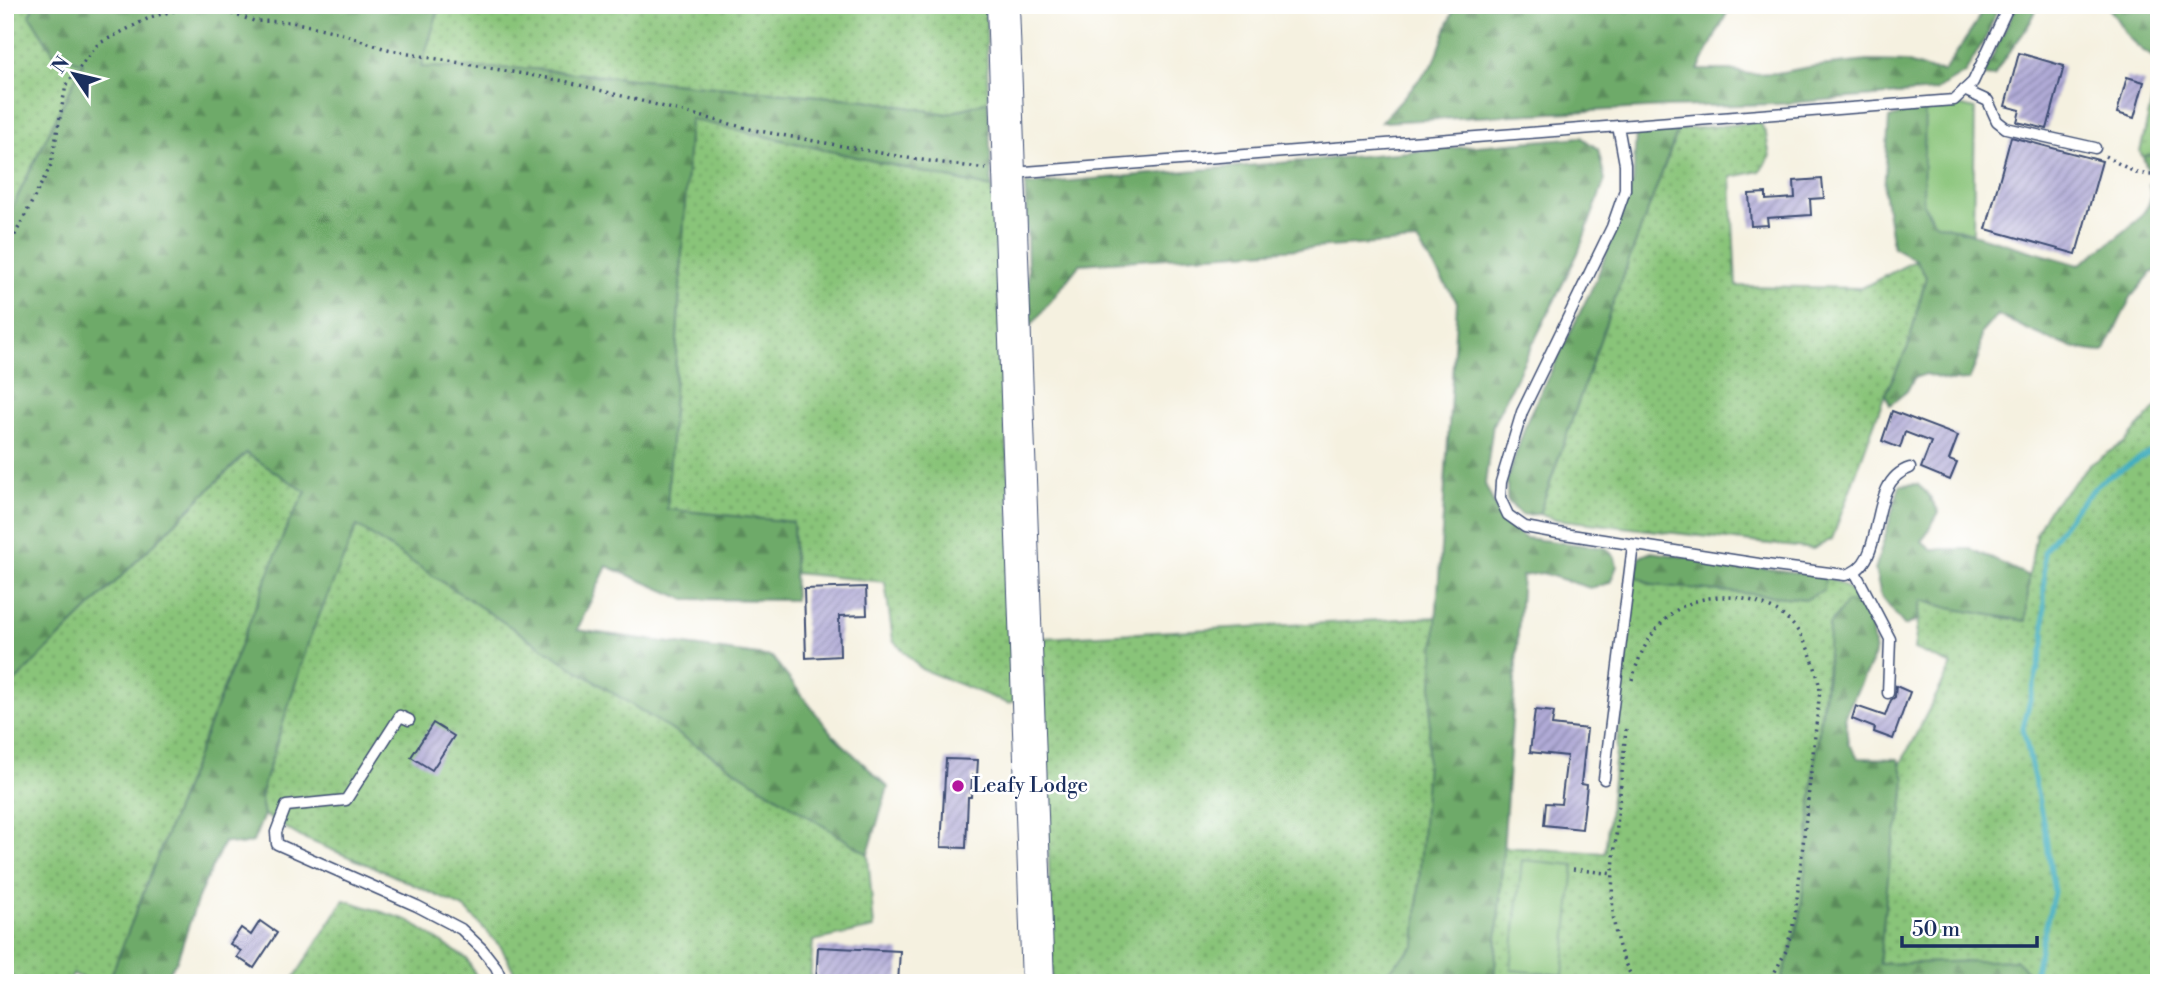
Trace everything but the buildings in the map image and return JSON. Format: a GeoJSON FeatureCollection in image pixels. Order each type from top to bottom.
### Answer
{"type":"FeatureCollection","features":[{"type":"Feature","properties":{"kind":"street"},"geometry":{"type":"LineString","coordinates":[[1003,5],[1038,983]]}},
{"type":"Feature","properties":{"kind":"lane"},"geometry":{"type":"LineString","coordinates":[[1009,173],[1954,100],[1973,82],[2009,5]]}},
{"type":"Feature","properties":{"kind":"lane"},"geometry":{"type":"LineString","coordinates":[[1964,90],[1989,101],[1997,121],[2006,128],[2095,148]]}},
{"type":"Feature","properties":{"kind":"lane"},"geometry":{"type":"LineString","coordinates":[[1618,126],[1625,164],[1625,190],[1612,227],[1522,412],[1504,472],[1500,499],[1508,515],[1525,527],[1845,575],[1855,572],[1866,562],[1887,487],[1897,472],[1910,468]]}},
{"type":"Feature","properties":{"kind":"lane"},"geometry":{"type":"LineString","coordinates":[[1604,779],[1633,545]]}},
{"type":"Feature","properties":{"kind":"lane"},"geometry":{"type":"LineString","coordinates":[[1855,572],[1890,639],[1888,693]]}},
{"type":"Feature","properties":{"kind":"lane"},"geometry":{"type":"LineString","coordinates":[[409,720],[400,716],[346,800],[286,806],[276,832],[277,844],[417,906],[461,929],[496,967],[503,983]]}},
{"type":"Feature","properties":{"kind":"path"},"geometry":{"type":"LineString","coordinates":[[5,254],[51,165],[66,85],[98,44],[152,17],[195,5]]}},
{"type":"Feature","properties":{"kind":"path"},"geometry":{"type":"LineString","coordinates":[[205,5],[254,21],[292,22],[337,32],[409,54],[564,81],[754,130],[1009,173]]}},
{"type":"Feature","properties":{"kind":"path"},"geometry":{"type":"LineString","coordinates":[[2095,148],[2136,173],[2159,176]]}},
{"type":"Feature","properties":{"kind":"path"},"geometry":{"type":"LineString","coordinates":[[1630,685],[1645,643],[1658,627],[1671,614],[1705,598],[1730,596],[1770,608],[1786,618],[1802,637],[1818,675],[1819,690],[1795,917],[1786,951],[1769,983]]}},
{"type":"Feature","properties":{"kind":"path"},"geometry":{"type":"LineString","coordinates":[[1627,717],[1613,874],[1613,910],[1618,946],[1627,970],[1636,983]]}},
{"type":"Feature","properties":{"kind":"path"},"geometry":{"type":"LineString","coordinates":[[1573,869],[1613,874]]}},
{"type":"Feature","properties":{"kind":"green space"},"geometry":{"type":"Polygon","coordinates":[[[5,5],[33,5],[30,16],[83,63],[5,222],[5,5]]]}},
{"type":"Feature","properties":{"kind":"green space"},"geometry":{"type":"Polygon","coordinates":[[[33,5],[440,5],[421,67],[534,69],[866,100],[947,114],[988,101],[992,188],[690,119],[667,509],[793,522],[795,600],[684,599],[607,566],[577,630],[772,657],[833,735],[888,787],[868,854],[575,669],[357,526],[310,637],[260,796],[264,815],[253,842],[241,845],[224,842],[199,895],[177,960],[161,983],[108,983],[288,524],[306,492],[246,453],[5,691],[5,222],[83,63],[54,54],[30,16],[33,5]]]}},
{"type":"Feature","properties":{"kind":"green space"},"geometry":{"type":"Polygon","coordinates":[[[440,5],[986,5],[988,101],[947,114],[866,100],[534,69],[421,67],[440,5]]]}},
{"type":"Feature","properties":{"kind":"green space"},"geometry":{"type":"Polygon","coordinates":[[[1455,5],[1731,5],[1698,70],[1730,70],[1749,74],[1868,61],[1906,62],[1929,70],[1944,71],[1975,25],[1984,5],[1999,5],[1987,35],[1965,73],[1935,91],[1778,104],[1381,122],[1434,63],[1455,5]]]}},
{"type":"Feature","properties":{"kind":"green space"},"geometry":{"type":"Polygon","coordinates":[[[2017,5],[2038,5],[2029,24],[1994,77],[1983,76],[2017,5]]]}},
{"type":"Feature","properties":{"kind":"green space"},"geometry":{"type":"Polygon","coordinates":[[[2106,5],[2153,5],[2159,8],[2159,60],[2130,39],[2106,5]]]}},
{"type":"Feature","properties":{"kind":"green space"},"geometry":{"type":"Polygon","coordinates":[[[2159,70],[2159,152],[2143,157],[2140,152],[2159,70]]]}},
{"type":"Feature","properties":{"kind":"green space"},"geometry":{"type":"Polygon","coordinates":[[[1959,105],[1975,109],[1973,233],[1935,223],[1923,204],[1925,110],[1959,105]]]}},
{"type":"Feature","properties":{"kind":"green space"},"geometry":{"type":"Polygon","coordinates":[[[1925,110],[1923,204],[1935,223],[2079,265],[2139,218],[2150,200],[2149,184],[2159,184],[2159,272],[2151,273],[2131,297],[2104,352],[2063,344],[1997,315],[1981,333],[1979,356],[1969,380],[1949,381],[1926,374],[1914,378],[1907,391],[1890,405],[1885,394],[1908,347],[1926,277],[1916,260],[1893,247],[1884,191],[1889,118],[1906,112],[1925,110]]]}},
{"type":"Feature","properties":{"kind":"green space"},"geometry":{"type":"Polygon","coordinates":[[[690,119],[992,188],[1004,382],[1018,698],[1009,704],[921,669],[893,640],[885,582],[794,573],[793,522],[667,510],[690,119]]]}},
{"type":"Feature","properties":{"kind":"green space"},"geometry":{"type":"Polygon","coordinates":[[[1760,122],[1766,134],[1770,157],[1760,171],[1731,177],[1736,286],[1862,288],[1916,260],[1926,277],[1908,347],[1885,394],[1832,539],[1813,549],[1554,519],[1539,514],[1614,300],[1678,130],[1760,122]]]}},
{"type":"Feature","properties":{"kind":"green space"},"geometry":{"type":"Polygon","coordinates":[[[1678,130],[1614,300],[1539,514],[1521,515],[1507,500],[1507,480],[1528,418],[1596,280],[1633,182],[1636,133],[1678,130]]]}},
{"type":"Feature","properties":{"kind":"green space"},"geometry":{"type":"Polygon","coordinates":[[[1581,137],[1598,149],[1605,180],[1578,253],[1493,424],[1485,484],[1500,518],[1525,538],[1606,548],[1615,558],[1617,566],[1610,583],[1590,588],[1542,573],[1522,576],[1494,983],[1376,983],[1415,945],[1457,302],[1417,241],[1080,264],[1030,327],[1025,185],[1581,137]]]}},
{"type":"Feature","properties":{"kind":"green space"},"geometry":{"type":"Polygon","coordinates":[[[2159,152],[2159,173],[2148,172],[2143,157],[2159,152]]]}},
{"type":"Feature","properties":{"kind":"green space"},"geometry":{"type":"Polygon","coordinates":[[[2159,405],[2159,983],[2023,983],[2026,970],[1879,965],[1891,850],[1904,797],[1900,765],[1952,665],[1914,649],[1921,600],[1949,608],[2026,621],[2029,576],[2036,534],[2048,510],[2091,464],[2125,442],[2159,405]]]}},
{"type":"Feature","properties":{"kind":"green space"},"geometry":{"type":"Polygon","coordinates":[[[246,453],[306,492],[288,524],[108,983],[93,983],[73,974],[68,983],[24,983],[5,973],[5,691],[246,453]]]}},
{"type":"Feature","properties":{"kind":"green space"},"geometry":{"type":"Polygon","coordinates":[[[1917,484],[1928,494],[1939,512],[1922,541],[1931,549],[1971,549],[2029,576],[2026,621],[1949,608],[1921,600],[1917,620],[1905,626],[1881,596],[1875,570],[1900,485],[1917,484]]]}},
{"type":"Feature","properties":{"kind":"green space"},"geometry":{"type":"Polygon","coordinates":[[[356,525],[575,669],[868,854],[874,928],[813,941],[810,983],[520,983],[501,947],[466,909],[301,837],[264,815],[260,796],[310,637],[356,525]]]}},
{"type":"Feature","properties":{"kind":"green space"},"geometry":{"type":"Polygon","coordinates":[[[1651,552],[1821,576],[1825,580],[1824,590],[1807,599],[1653,585],[1635,576],[1640,557],[1651,552]]]}},
{"type":"Feature","properties":{"kind":"green space"},"geometry":{"type":"Polygon","coordinates":[[[1635,576],[1653,585],[1807,599],[1821,576],[1843,586],[1859,604],[1847,602],[1829,651],[1814,766],[1800,918],[1781,983],[1494,983],[1503,847],[1605,853],[1635,576]]]}},
{"type":"Feature","properties":{"kind":"green space"},"geometry":{"type":"Polygon","coordinates":[[[1847,602],[1859,604],[1871,622],[1875,655],[1845,715],[1848,743],[1858,758],[1898,759],[1905,779],[1902,812],[1891,850],[1879,964],[2015,960],[2026,970],[2023,983],[1781,983],[1800,918],[1814,766],[1827,676],[1829,625],[1847,602]]]}},
{"type":"Feature","properties":{"kind":"green space"},"geometry":{"type":"Polygon","coordinates":[[[1438,617],[1415,945],[1376,983],[1052,983],[1043,638],[1438,617]]]}},
{"type":"Feature","properties":{"kind":"green space"},"geometry":{"type":"Polygon","coordinates":[[[1522,860],[1574,865],[1563,975],[1511,970],[1522,860]]]}},
{"type":"Feature","properties":{"kind":"green space"},"geometry":{"type":"Polygon","coordinates":[[[344,900],[407,920],[467,959],[480,983],[291,983],[344,900]]]}},
{"type":"Feature","properties":{"kind":"waterway"},"geometry":{"type":"LineString","coordinates":[[2032,983],[2054,892],[2045,830],[2023,728],[2044,644],[2044,551],[2075,509],[2100,482],[2159,447]]}},
{"type":"Feature","properties":{"kind":"place","name":"Leafy Lodge"},"geometry":{"type":"Point","coordinates":[958,786]}}]}
